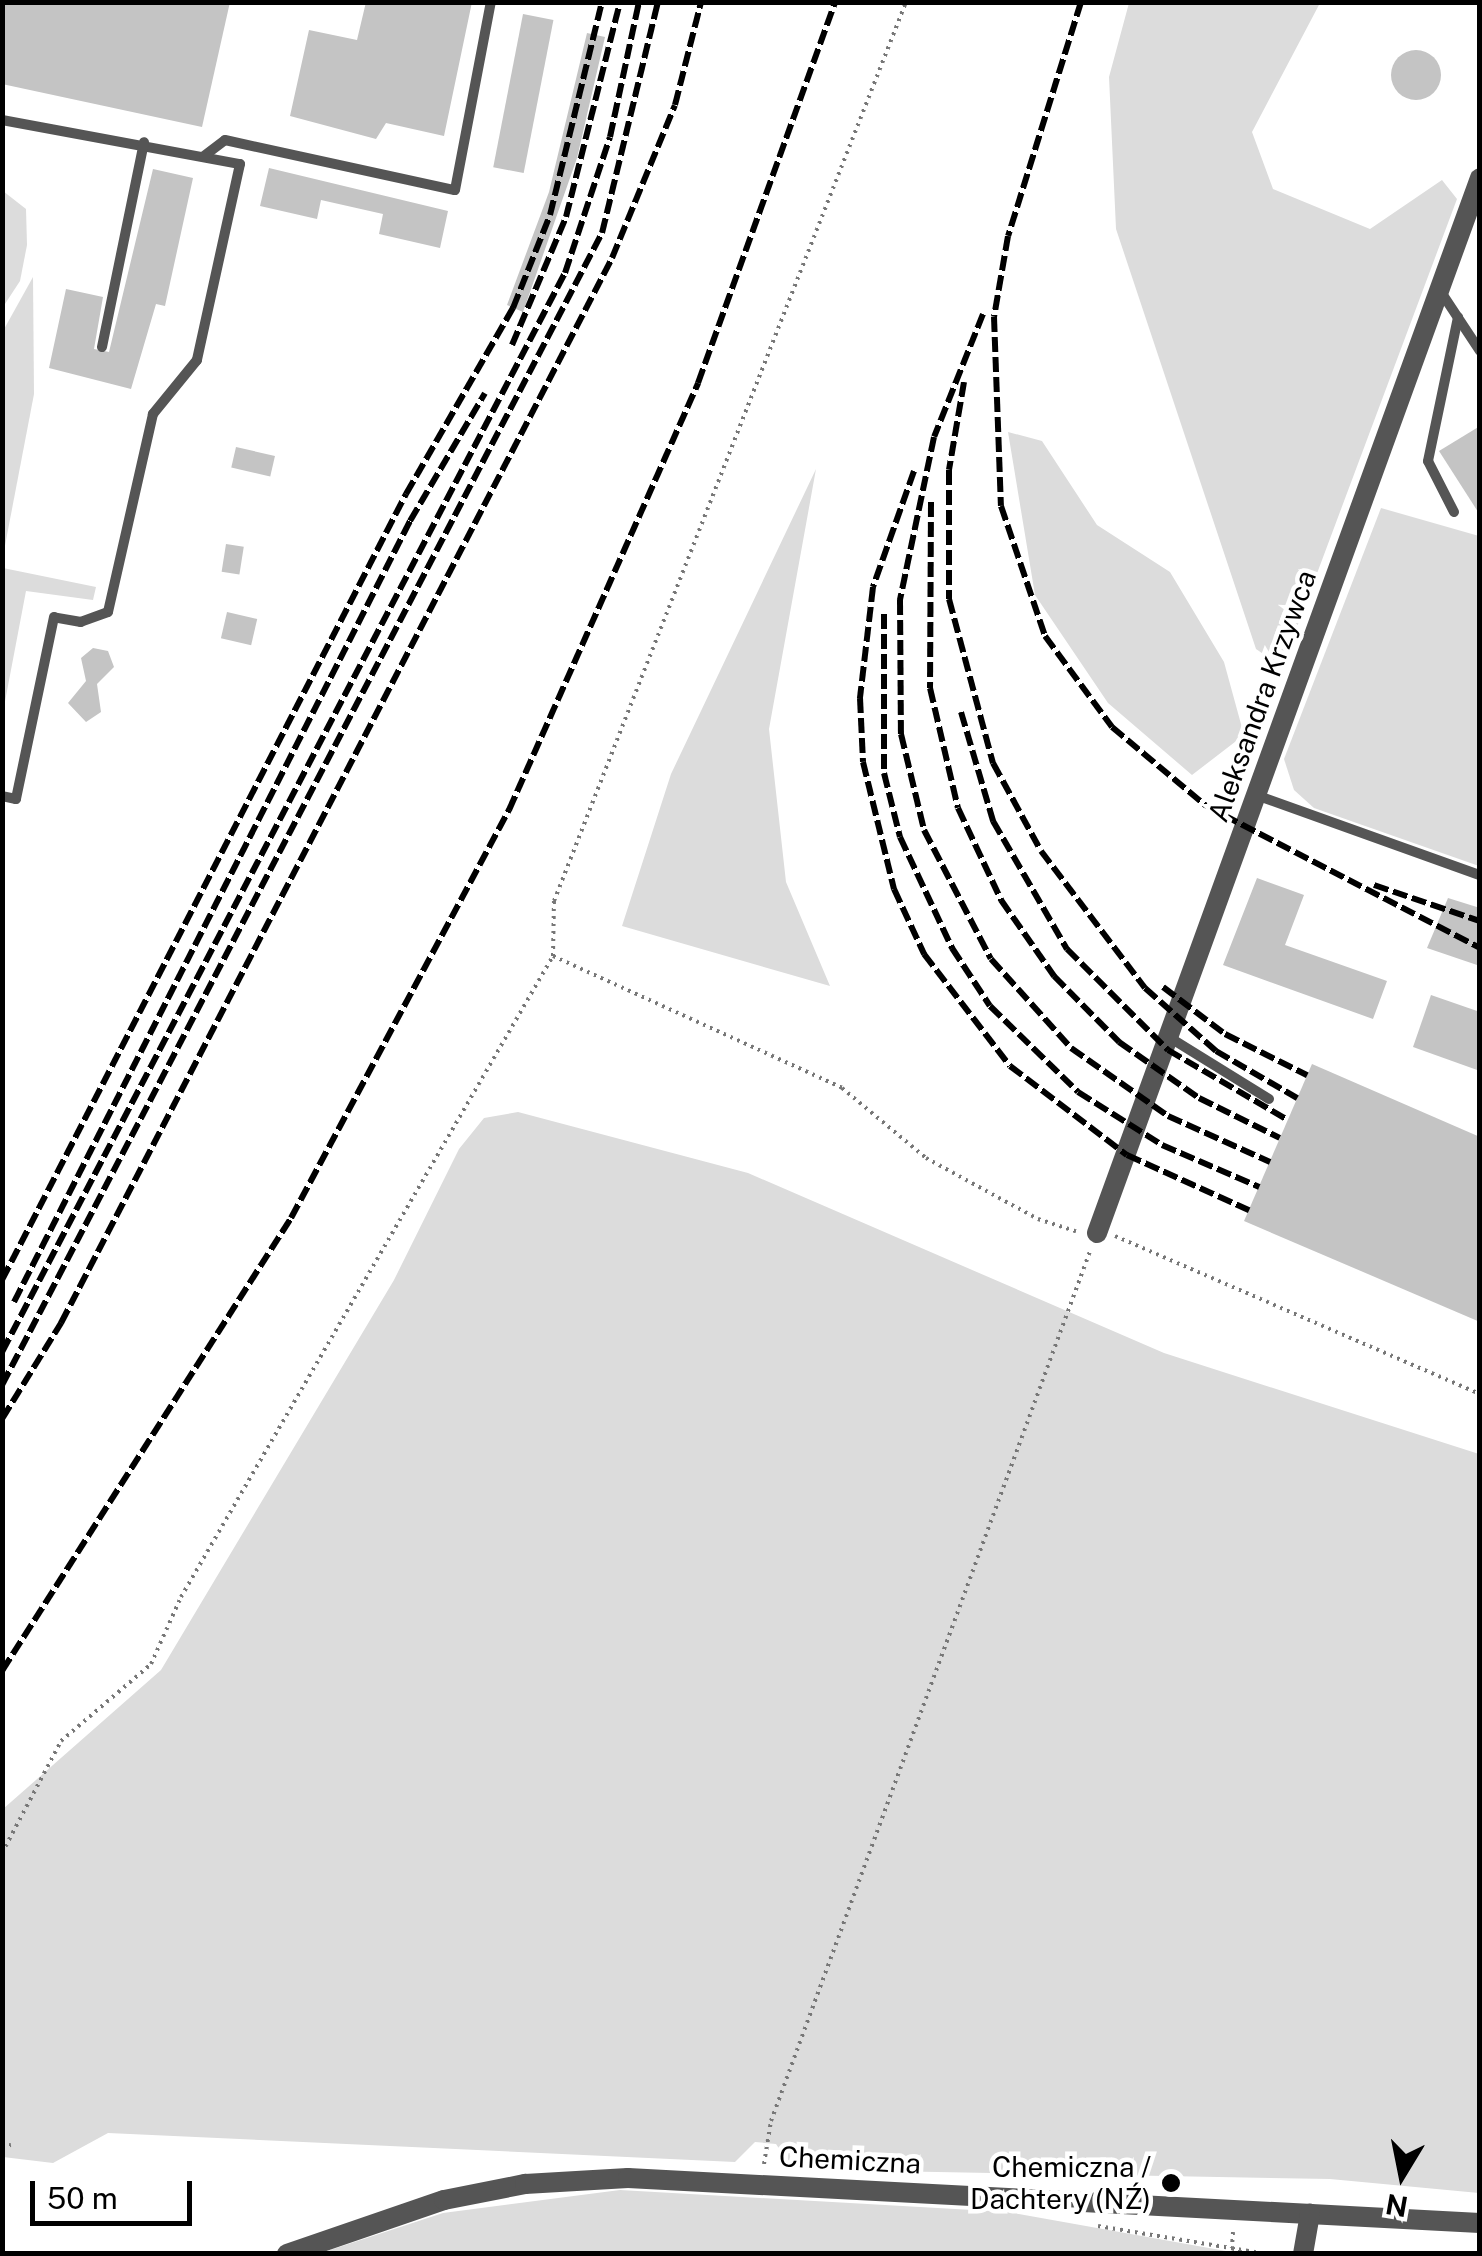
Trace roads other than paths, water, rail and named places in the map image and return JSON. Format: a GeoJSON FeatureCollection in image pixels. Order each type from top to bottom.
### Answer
{"type":"FeatureCollection","features":[{"type":"Feature","properties":{"kind":"street","name":"Aleksandra Krzywca"},"geometry":{"type":"LineString","coordinates":[[1097,1232],[1172,1039],[1256,795],[1480,178]]}},
{"type":"Feature","properties":{"kind":"street","name":"Chemiczna"},"geometry":{"type":"LineString","coordinates":[[288,2254],[387,2216],[526,2184],[762,2182],[1480,2223]]}},
{"type":"Feature","properties":{"kind":"street"},"geometry":{"type":"LineString","coordinates":[[1303,2254],[1310,2214]]}},
{"type":"Feature","properties":{"kind":"lane"},"geometry":{"type":"LineString","coordinates":[[204,156],[225,140],[455,190],[491,2]]}},
{"type":"Feature","properties":{"kind":"lane"},"geometry":{"type":"LineString","coordinates":[[2,120],[144,142],[240,164],[197,360],[153,414],[108,612],[81,622],[54,617],[16,798],[2,796]]}},
{"type":"Feature","properties":{"kind":"lane"},"geometry":{"type":"LineString","coordinates":[[102,347],[144,142]]}},
{"type":"Feature","properties":{"kind":"lane"},"geometry":{"type":"LineString","coordinates":[[1438,288],[1480,351]]}},
{"type":"Feature","properties":{"kind":"lane"},"geometry":{"type":"LineString","coordinates":[[1454,512],[1428,461],[1458,318]]}},
{"type":"Feature","properties":{"kind":"lane"},"geometry":{"type":"LineString","coordinates":[[1256,795],[1480,875]]}},
{"type":"Feature","properties":{"kind":"lane"},"geometry":{"type":"LineString","coordinates":[[1172,1039],[1269,1099]]}},
{"type":"Feature","properties":{"kind":"railway"},"geometry":{"type":"LineString","coordinates":[[2,1280],[406,494],[513,308],[550,215],[602,2]]}},
{"type":"Feature","properties":{"kind":"railway"},"geometry":{"type":"LineString","coordinates":[[512,345],[566,217],[620,2]]}},
{"type":"Feature","properties":{"kind":"railway"},"geometry":{"type":"LineString","coordinates":[[2,1352],[565,273],[610,137],[639,2]]}},
{"type":"Feature","properties":{"kind":"railway"},"geometry":{"type":"LineString","coordinates":[[2,1385],[602,233],[658,2]]}},
{"type":"Feature","properties":{"kind":"railway"},"geometry":{"type":"LineString","coordinates":[[2,1419],[61,1323],[612,258],[675,105],[701,2]]}},
{"type":"Feature","properties":{"kind":"railway"},"geometry":{"type":"LineString","coordinates":[[2,1671],[291,1218],[509,810],[698,383],[835,2]]}},
{"type":"Feature","properties":{"kind":"railway"},"geometry":{"type":"LineString","coordinates":[[1081,2],[1008,236],[994,317],[1001,506],[1045,636],[1112,727],[1206,806],[1480,948]]}},
{"type":"Feature","properties":{"kind":"railway"},"geometry":{"type":"LineString","coordinates":[[983,314],[934,437],[900,600],[901,734],[924,830],[991,959],[1071,1048],[1168,1116],[1270,1162]]}},
{"type":"Feature","properties":{"kind":"railway"},"geometry":{"type":"LineString","coordinates":[[964,382],[949,470],[949,599],[993,763],[1041,851],[1145,988],[1216,1051],[1297,1098]]}},
{"type":"Feature","properties":{"kind":"railway"},"geometry":{"type":"LineString","coordinates":[[14,1302],[410,521],[485,393]]}},
{"type":"Feature","properties":{"kind":"railway"},"geometry":{"type":"LineString","coordinates":[[914,471],[873,587],[860,698],[863,762],[894,889],[924,954],[1010,1066],[1127,1155],[1249,1210]]}},
{"type":"Feature","properties":{"kind":"railway"},"geometry":{"type":"LineString","coordinates":[[931,502],[930,688],[958,808],[1001,900],[1054,976],[1119,1042],[1199,1098],[1280,1138]]}},
{"type":"Feature","properties":{"kind":"railway"},"geometry":{"type":"LineString","coordinates":[[884,614],[884,773],[900,837],[952,948],[990,1006],[1078,1092],[1162,1145],[1259,1187]]}},
{"type":"Feature","properties":{"kind":"railway"},"geometry":{"type":"LineString","coordinates":[[961,712],[993,821],[1067,949],[1168,1050],[1288,1120]]}},
{"type":"Feature","properties":{"kind":"railway"},"geometry":{"type":"LineString","coordinates":[[1374,885],[1480,921]]}},
{"type":"Feature","properties":{"kind":"railway"},"geometry":{"type":"LineString","coordinates":[[1163,987],[1225,1034],[1307,1075]]}},
{"type":"Feature","properties":{"kind":"place","name":"Chemiczna / Dachtery (NŹ)"},"geometry":{"type":"Point","coordinates":[1171,2183]}}]}
